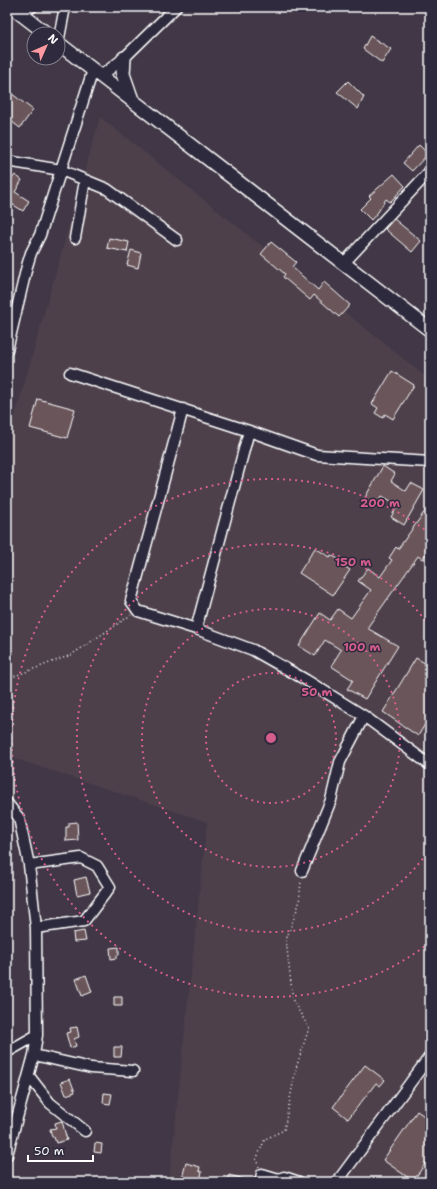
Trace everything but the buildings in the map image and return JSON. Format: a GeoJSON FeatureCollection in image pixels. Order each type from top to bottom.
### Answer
{"type":"FeatureCollection","features":[{"type":"Feature","properties":{"kind":"main road"},"geometry":{"type":"LineString","coordinates":[[16,10],[37,26]]}},
{"type":"Feature","properties":{"kind":"main road"},"geometry":{"type":"LineString","coordinates":[[66,49],[430,330]]}},
{"type":"Feature","properties":{"kind":"main road"},"geometry":{"type":"LineString","coordinates":[[124,58],[123,74],[132,100]]}},
{"type":"Feature","properties":{"kind":"street"},"geometry":{"type":"LineString","coordinates":[[16,10],[32,7]]}},
{"type":"Feature","properties":{"kind":"street"},"geometry":{"type":"LineString","coordinates":[[61,26],[65,7]]}},
{"type":"Feature","properties":{"kind":"street"},"geometry":{"type":"LineString","coordinates":[[7,350],[31,253],[40,235],[61,170],[97,73],[124,58],[176,7]]}},
{"type":"Feature","properties":{"kind":"street"},"geometry":{"type":"LineString","coordinates":[[7,161],[61,170],[107,189],[177,240]]}},
{"type":"Feature","properties":{"kind":"street"},"geometry":{"type":"LineString","coordinates":[[344,263],[430,171]]}},
{"type":"Feature","properties":{"kind":"street"},"geometry":{"type":"LineString","coordinates":[[75,238],[86,180]]}},
{"type":"Feature","properties":{"kind":"street"},"geometry":{"type":"LineString","coordinates":[[70,373],[183,409],[317,455],[430,462]]}},
{"type":"Feature","properties":{"kind":"street"},"geometry":{"type":"LineString","coordinates":[[183,409],[131,601],[138,611],[196,629],[253,650],[306,680],[364,716],[430,765]]}},
{"type":"Feature","properties":{"kind":"street"},"geometry":{"type":"LineString","coordinates":[[196,629],[249,431]]}},
{"type":"Feature","properties":{"kind":"street"},"geometry":{"type":"LineString","coordinates":[[302,871],[331,800],[340,762],[364,716]]}},
{"type":"Feature","properties":{"kind":"street"},"geometry":{"type":"LineString","coordinates":[[7,803],[19,818],[29,865],[36,928],[36,1035],[34,1055],[7,1155]]}},
{"type":"Feature","properties":{"kind":"street"},"geometry":{"type":"LineString","coordinates":[[29,865],[81,858],[97,866],[110,887],[84,921],[36,928]]}},
{"type":"Feature","properties":{"kind":"street"},"geometry":{"type":"LineString","coordinates":[[7,1052],[36,1035]]}},
{"type":"Feature","properties":{"kind":"street"},"geometry":{"type":"LineString","coordinates":[[34,1055],[91,1068],[133,1071]]}},
{"type":"Feature","properties":{"kind":"street"},"geometry":{"type":"LineString","coordinates":[[337,1182],[430,1056]]}},
{"type":"Feature","properties":{"kind":"street"},"geometry":{"type":"LineString","coordinates":[[28,1076],[50,1104],[86,1132]]}},
{"type":"Feature","properties":{"kind":"street"},"geometry":{"type":"LineString","coordinates":[[261,1178],[279,1179],[284,1177],[299,1182]]}},
{"type":"Feature","properties":{"kind":"path"},"geometry":{"type":"LineString","coordinates":[[7,679],[71,655],[138,611]]}},
{"type":"Feature","properties":{"kind":"path"},"geometry":{"type":"LineString","coordinates":[[261,1178],[256,1160],[264,1139],[284,1130],[296,1068],[309,1028],[293,1001],[286,940],[299,904],[302,871]]}},
{"type":"Feature","properties":{"kind":"shaded area"},"geometry":{"type":"Polygon","coordinates":[[[100,117],[430,380],[430,1182],[169,1182],[207,822],[7,756],[7,444],[100,117]]]}}]}
